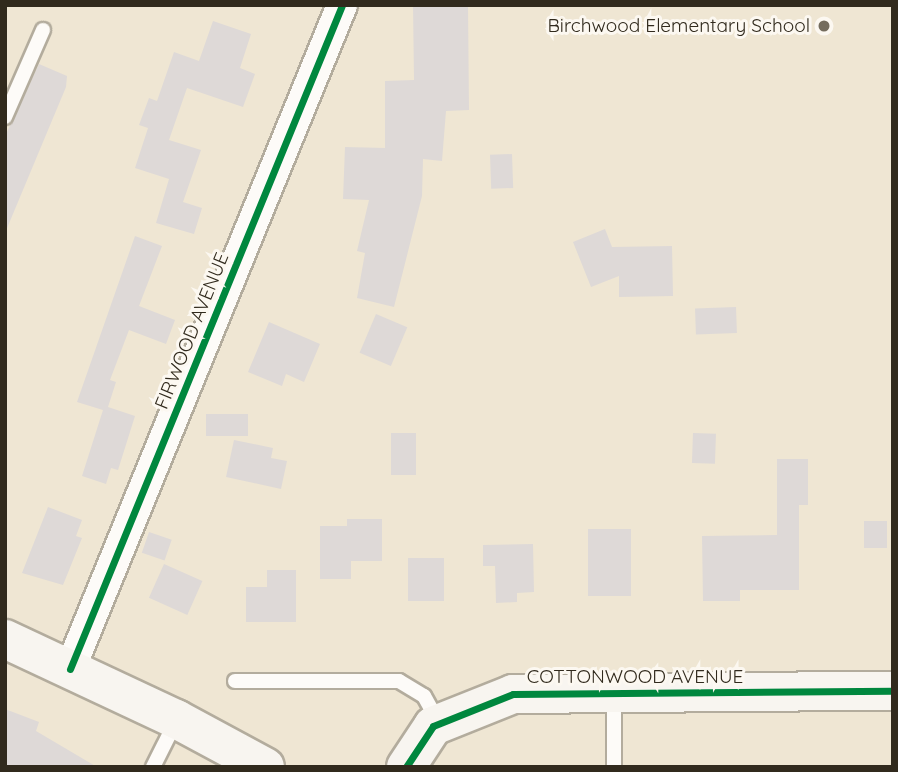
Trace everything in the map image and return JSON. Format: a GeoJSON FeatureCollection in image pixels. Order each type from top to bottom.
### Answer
{"type":"FeatureCollection","features":[{"type":"Feature","properties":{"kind":"street","name":"FIRWOOD AVENUE"},"geometry":{"type":"LineString","coordinates":[[70,669],[342,5]]}},
{"type":"Feature","properties":{"kind":"street"},"geometry":{"type":"LineString","coordinates":[[5,639],[176,719],[265,767]]}},
{"type":"Feature","properties":{"kind":"street","name":"COTTONWOOD AVENUE"},"geometry":{"type":"LineString","coordinates":[[439,723],[513,694],[893,691]]}},
{"type":"Feature","properties":{"kind":"street"},"geometry":{"type":"LineString","coordinates":[[406,767],[439,723]]}},
{"type":"Feature","properties":{"kind":"lane"},"geometry":{"type":"LineString","coordinates":[[5,117],[43,30]]}},
{"type":"Feature","properties":{"kind":"lane"},"geometry":{"type":"LineString","coordinates":[[235,681],[399,681],[424,696],[439,723]]}},
{"type":"Feature","properties":{"kind":"lane"},"geometry":{"type":"LineString","coordinates":[[614,693],[614,767]]}},
{"type":"Feature","properties":{"kind":"lane"},"geometry":{"type":"LineString","coordinates":[[153,767],[176,719]]}},
{"type":"Feature","properties":{"kind":"building"},"geometry":{"type":"Polygon","coordinates":[[[413,5],[468,5],[469,110],[446,111],[442,161],[423,159],[422,196],[394,307],[357,298],[365,253],[357,251],[369,200],[343,199],[345,147],[385,148],[385,81],[414,80],[413,5]]]}},
{"type":"Feature","properties":{"kind":"building"},"geometry":{"type":"Polygon","coordinates":[[[213,21],[251,34],[240,68],[255,74],[243,107],[187,88],[169,140],[201,150],[183,202],[202,208],[194,234],[156,223],[169,179],[135,168],[148,128],[139,125],[149,98],[157,101],[174,52],[199,61],[213,21]]]}},
{"type":"Feature","properties":{"kind":"building"},"geometry":{"type":"Polygon","coordinates":[[[39,64],[67,76],[66,87],[5,233],[5,136],[39,64]]]}},
{"type":"Feature","properties":{"kind":"building"},"geometry":{"type":"Polygon","coordinates":[[[512,154],[513,188],[491,189],[490,155],[512,154]]]}},
{"type":"Feature","properties":{"kind":"building"},"geometry":{"type":"Polygon","coordinates":[[[605,229],[612,247],[672,246],[673,296],[619,297],[619,276],[591,287],[573,242],[605,229]]]}},
{"type":"Feature","properties":{"kind":"building"},"geometry":{"type":"Polygon","coordinates":[[[135,236],[162,246],[139,306],[175,320],[166,344],[129,330],[110,380],[116,382],[108,407],[135,416],[118,470],[111,468],[106,484],[82,476],[103,410],[77,402],[135,236]]]}},
{"type":"Feature","properties":{"kind":"building"},"geometry":{"type":"Polygon","coordinates":[[[736,307],[737,333],[696,334],[695,308],[736,307]]]}},
{"type":"Feature","properties":{"kind":"building"},"geometry":{"type":"Polygon","coordinates":[[[376,314],[407,327],[391,366],[360,353],[376,314]]]}},
{"type":"Feature","properties":{"kind":"building"},"geometry":{"type":"Polygon","coordinates":[[[269,322],[320,344],[304,382],[286,374],[282,386],[248,372],[269,322]]]}},
{"type":"Feature","properties":{"kind":"building"},"geometry":{"type":"Polygon","coordinates":[[[206,414],[248,414],[248,436],[206,436],[206,414]]]}},
{"type":"Feature","properties":{"kind":"building"},"geometry":{"type":"Polygon","coordinates":[[[391,433],[416,433],[416,475],[391,475],[391,433]]]}},
{"type":"Feature","properties":{"kind":"building"},"geometry":{"type":"Polygon","coordinates":[[[693,433],[716,434],[715,464],[692,463],[693,433]]]}},
{"type":"Feature","properties":{"kind":"building"},"geometry":{"type":"Polygon","coordinates":[[[234,440],[273,448],[271,458],[287,461],[281,489],[226,477],[234,440]]]}},
{"type":"Feature","properties":{"kind":"building"},"geometry":{"type":"Polygon","coordinates":[[[777,459],[808,459],[808,505],[799,505],[799,590],[740,590],[740,601],[703,601],[702,536],[777,535],[777,459]]]}},
{"type":"Feature","properties":{"kind":"building"},"geometry":{"type":"Polygon","coordinates":[[[48,507],[82,520],[76,536],[82,538],[63,585],[22,573],[48,507]]]}},
{"type":"Feature","properties":{"kind":"building"},"geometry":{"type":"Polygon","coordinates":[[[347,519],[382,519],[382,561],[351,561],[351,579],[320,579],[320,526],[347,526],[347,519]]]}},
{"type":"Feature","properties":{"kind":"building"},"geometry":{"type":"Polygon","coordinates":[[[864,521],[887,521],[887,548],[864,548],[864,521]]]}},
{"type":"Feature","properties":{"kind":"building"},"geometry":{"type":"Polygon","coordinates":[[[588,529],[631,529],[631,596],[588,596],[588,529]]]}},
{"type":"Feature","properties":{"kind":"building"},"geometry":{"type":"Polygon","coordinates":[[[149,532],[172,540],[165,561],[142,553],[149,532]]]}},
{"type":"Feature","properties":{"kind":"building"},"geometry":{"type":"Polygon","coordinates":[[[533,544],[534,592],[517,593],[517,602],[496,603],[495,566],[483,566],[483,545],[533,544]]]}},
{"type":"Feature","properties":{"kind":"building"},"geometry":{"type":"Polygon","coordinates":[[[408,558],[444,558],[444,601],[408,601],[408,558]]]}},
{"type":"Feature","properties":{"kind":"building"},"geometry":{"type":"Polygon","coordinates":[[[164,564],[202,581],[187,615],[149,598],[164,564]]]}},
{"type":"Feature","properties":{"kind":"building"},"geometry":{"type":"Polygon","coordinates":[[[267,570],[296,570],[296,622],[246,622],[246,587],[267,587],[267,570]]]}},
{"type":"Feature","properties":{"kind":"building"},"geometry":{"type":"Polygon","coordinates":[[[5,709],[39,722],[36,731],[97,767],[5,767],[5,709]]]}},
{"type":"Feature","properties":{"kind":"cycle path"},"geometry":{"type":"LineString","coordinates":[[70,669],[342,5]]}},
{"type":"Feature","properties":{"kind":"cycle path"},"geometry":{"type":"LineString","coordinates":[[406,767],[433,726],[513,694],[893,691]]}},
{"type":"Feature","properties":{"kind":"place","name":"Birchwood Elementary School"},"geometry":{"type":"Point","coordinates":[824,26]}}]}
